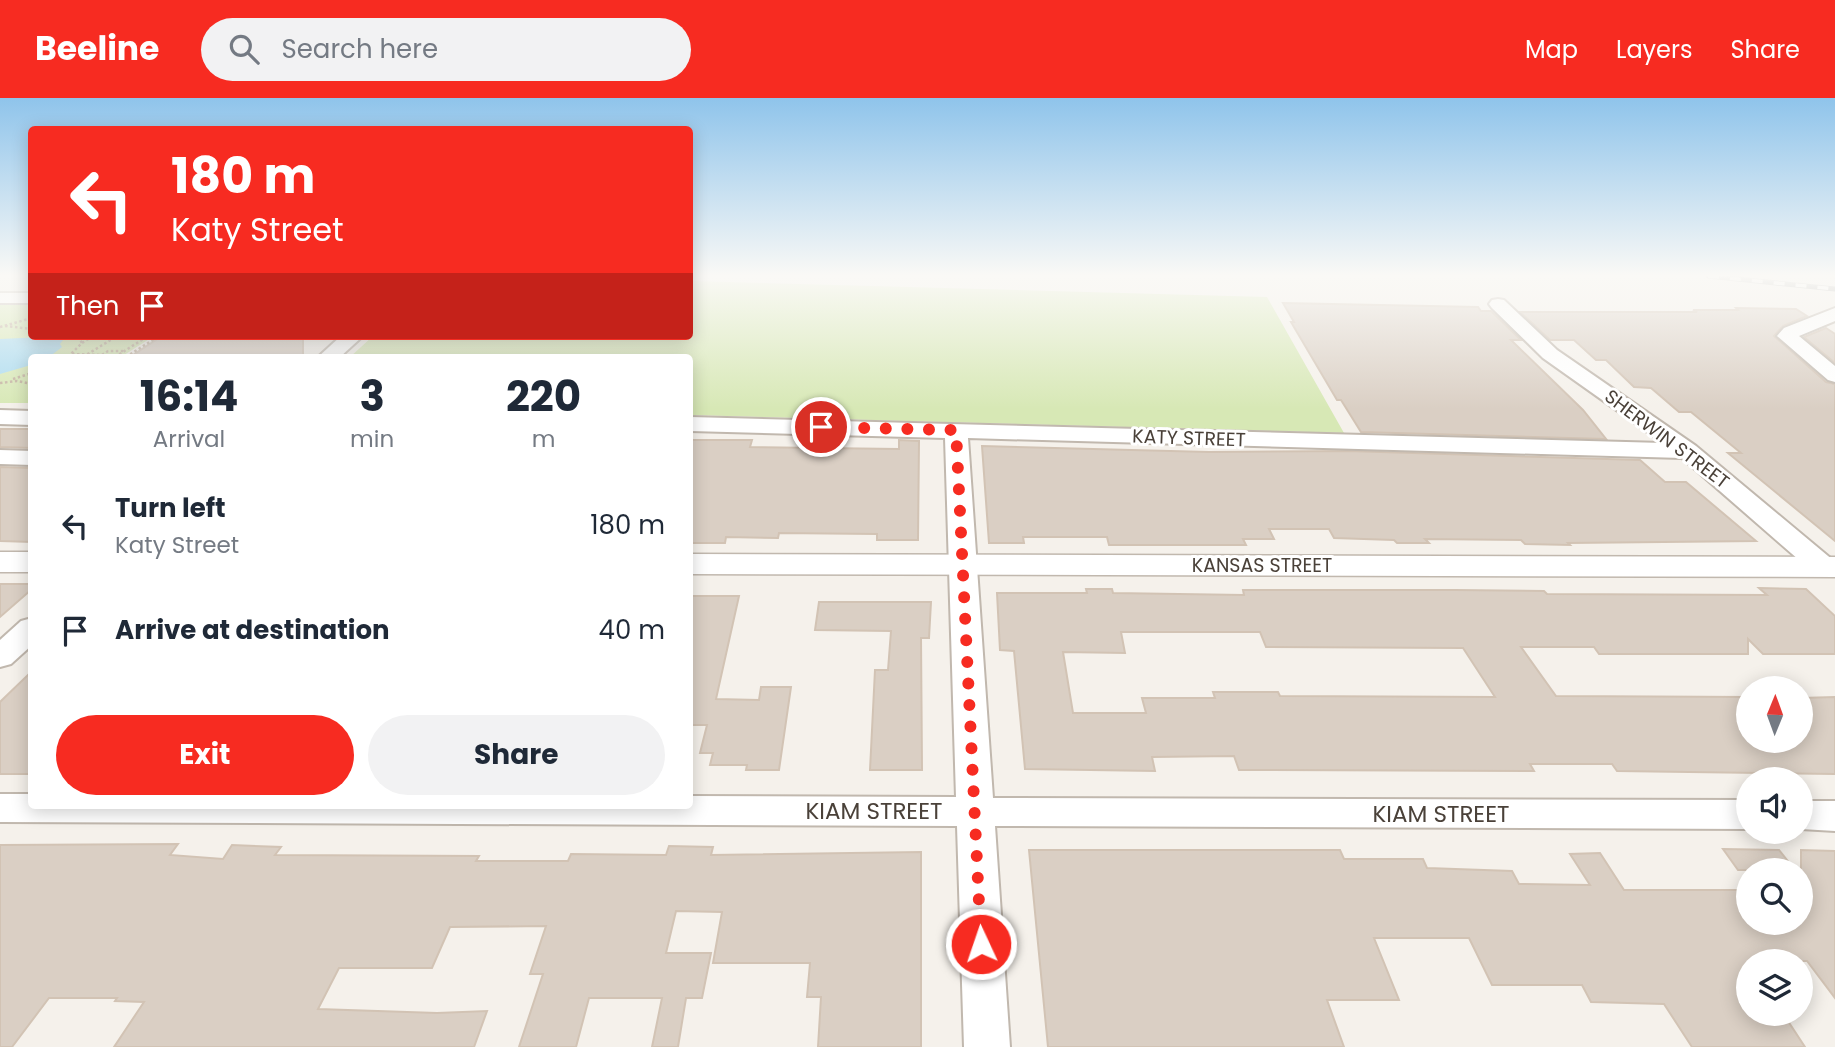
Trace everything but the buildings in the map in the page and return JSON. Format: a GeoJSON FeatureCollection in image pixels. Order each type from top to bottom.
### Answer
{"type":"FeatureCollection","features":[{"type":"Feature","properties":{"kind":"street","name":"SHERWIN STREET"},"geometry":{"type":"LineString","coordinates":[[1515,320],[1550,354],[1688,451],[1831,571]]}},
{"type":"Feature","properties":{"kind":"street"},"geometry":{"type":"LineString","coordinates":[[1822,320],[1787,336],[1835,376]]}},
{"type":"Feature","properties":{"kind":"street"},"geometry":{"type":"LineString","coordinates":[[332,354],[348,340]]}},
{"type":"Feature","properties":{"kind":"street"},"geometry":{"type":"LineString","coordinates":[[0,417],[28,418]]}},
{"type":"Feature","properties":{"kind":"street","name":"KATY STREET"},"geometry":{"type":"LineString","coordinates":[[693,424],[1688,451]]}},
{"type":"Feature","properties":{"kind":"street"},"geometry":{"type":"LineString","coordinates":[[956,430],[973,811],[987,1047]]}},
{"type":"Feature","properties":{"kind":"street"},"geometry":{"type":"LineString","coordinates":[[0,457],[28,458]]}},
{"type":"Feature","properties":{"kind":"street"},"geometry":{"type":"LineString","coordinates":[[0,562],[28,562]]}},
{"type":"Feature","properties":{"kind":"street","name":"KANSAS STREET"},"geometry":{"type":"LineString","coordinates":[[693,564],[1831,571]]}},
{"type":"Feature","properties":{"kind":"street"},"geometry":{"type":"LineString","coordinates":[[0,657],[28,632]]}},
{"type":"Feature","properties":{"kind":"street","name":"KIAM STREET"},"geometry":{"type":"LineString","coordinates":[[0,808],[28,808]]}},
{"type":"Feature","properties":{"kind":"street","name":"KIAM STREET"},"geometry":{"type":"LineString","coordinates":[[324,809],[1736,815]]}},
{"type":"Feature","properties":{"kind":"street"},"geometry":{"type":"LineString","coordinates":[[1813,816],[1835,816]]}},
{"type":"Feature","properties":{"kind":"path"},"geometry":{"type":"LineString","coordinates":[[4,326],[24,320]]}},
{"type":"Feature","properties":{"kind":"path"},"geometry":{"type":"LineString","coordinates":[[4,326],[28,328]]}},
{"type":"Feature","properties":{"kind":"path"},"geometry":{"type":"LineString","coordinates":[[71,354],[87,340]]}},
{"type":"Feature","properties":{"kind":"path"},"geometry":{"type":"LineString","coordinates":[[88,354],[111,340]]}},
{"type":"Feature","properties":{"kind":"path"},"geometry":{"type":"LineString","coordinates":[[120,354],[142,340]]}},
{"type":"Feature","properties":{"kind":"path"},"geometry":{"type":"LineString","coordinates":[[131,354],[153,340]]}},
{"type":"Feature","properties":{"kind":"path"},"geometry":{"type":"LineString","coordinates":[[103,354],[108,351],[124,351]]}},
{"type":"Feature","properties":{"kind":"path"},"geometry":{"type":"LineString","coordinates":[[1,382],[28,376]]}},
{"type":"Feature","properties":{"kind":"path"},"geometry":{"type":"LineString","coordinates":[[1,382],[28,383]]}},
{"type":"Feature","properties":{"kind":"green space"},"geometry":{"type":"Polygon","coordinates":[[[0,320],[28,320],[28,340],[148,340],[126,354],[28,354],[28,403],[0,403],[0,320]]]}},
{"type":"Feature","properties":{"kind":"green space"},"geometry":{"type":"Polygon","coordinates":[[[693,320],[1280,320],[1344,433],[693,415],[693,354],[353,354],[369,340],[693,340],[693,320]]]}},
{"type":"Feature","properties":{"kind":"water"},"geometry":{"type":"Polygon","coordinates":[[[0,339],[63,340],[60,344],[62,347],[53,354],[28,354],[28,366],[0,374],[0,339]]]}},
{"type":"Feature","properties":{"kind":"route"},"geometry":{"type":"LineString","coordinates":[[821,427],[956,430],[981,944]]}}]}
